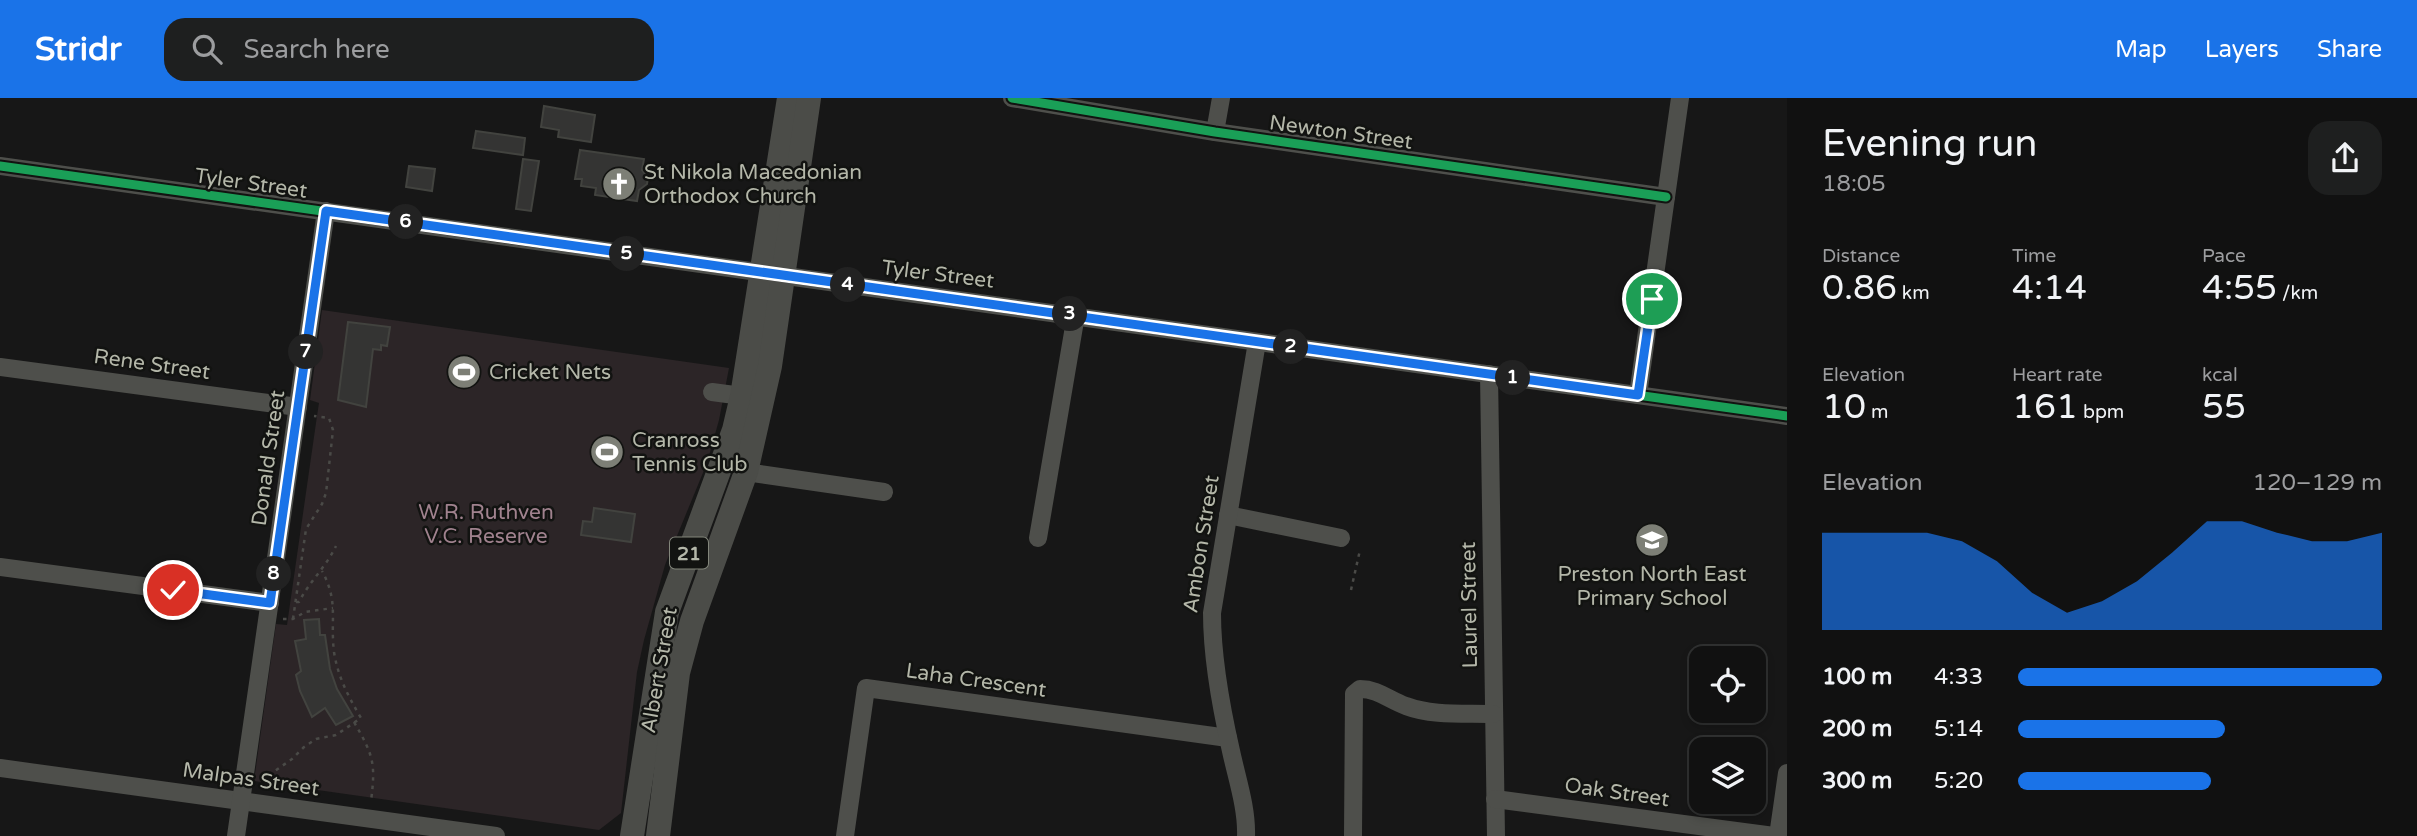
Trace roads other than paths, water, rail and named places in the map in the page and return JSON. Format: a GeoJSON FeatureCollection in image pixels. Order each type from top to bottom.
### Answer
{"type":"FeatureCollection","features":[{"type":"Feature","properties":{"kind":"highway","name":"Albert Street"},"geometry":{"type":"LineString","coordinates":[[658,836],[678,673],[692,621],[746,472],[770,366],[771,275],[789,98]]}},
{"type":"Feature","properties":{"kind":"highway","name":"Albert Street"},"geometry":{"type":"LineString","coordinates":[[632,836],[667,612],[734,430],[809,98]]}},
{"type":"Feature","properties":{"kind":"highway"},"geometry":{"type":"LineString","coordinates":[[667,612],[692,621]]}},
{"type":"Feature","properties":{"kind":"street","name":"Newton Street"},"geometry":{"type":"LineString","coordinates":[[1012,98],[1215,132],[1666,197]]}},
{"type":"Feature","properties":{"kind":"street"},"geometry":{"type":"LineString","coordinates":[[1215,132],[1221,98]]}},
{"type":"Feature","properties":{"kind":"street"},"geometry":{"type":"LineString","coordinates":[[1638,395],[1680,98]]}},
{"type":"Feature","properties":{"kind":"street","name":"Tyler Street"},"geometry":{"type":"LineString","coordinates":[[0,166],[1787,416]]}},
{"type":"Feature","properties":{"kind":"street","name":"Donald Street"},"geometry":{"type":"LineString","coordinates":[[236,836],[326,211]]}},
{"type":"Feature","properties":{"kind":"street"},"geometry":{"type":"LineString","coordinates":[[1038,538],[1076,315]]}},
{"type":"Feature","properties":{"kind":"street","name":"Ambon Street"},"geometry":{"type":"LineString","coordinates":[[1246,836],[1244,807],[1228,738],[1212,643],[1212,613],[1257,342]]}},
{"type":"Feature","properties":{"kind":"street","name":"Rene Street"},"geometry":{"type":"LineString","coordinates":[[0,367],[297,410]]}},
{"type":"Feature","properties":{"kind":"street","name":"Laurel Street"},"geometry":{"type":"LineString","coordinates":[[1489,374],[1496,836]]}},
{"type":"Feature","properties":{"kind":"street"},"geometry":{"type":"LineString","coordinates":[[712,392],[742,396]]}},
{"type":"Feature","properties":{"kind":"street"},"geometry":{"type":"LineString","coordinates":[[746,472],[884,492]]}},
{"type":"Feature","properties":{"kind":"street"},"geometry":{"type":"LineString","coordinates":[[1228,515],[1341,538]]}},
{"type":"Feature","properties":{"kind":"street"},"geometry":{"type":"LineString","coordinates":[[0,567],[270,603]]}},
{"type":"Feature","properties":{"kind":"street","name":"Laha Crescent"},"geometry":{"type":"LineString","coordinates":[[845,836],[866,688],[1228,738]]}},
{"type":"Feature","properties":{"kind":"street"},"geometry":{"type":"LineString","coordinates":[[1353,836],[1354,694],[1360,689],[1371,689],[1406,706],[1422,710],[1493,713]]}},
{"type":"Feature","properties":{"kind":"street","name":"Malpas Street"},"geometry":{"type":"LineString","coordinates":[[0,768],[496,836]]}},
{"type":"Feature","properties":{"kind":"street"},"geometry":{"type":"LineString","coordinates":[[1776,836],[1787,773]]}},
{"type":"Feature","properties":{"kind":"street","name":"Oak Street"},"geometry":{"type":"LineString","coordinates":[[1495,799],[1776,836]]}},
{"type":"Feature","properties":{"kind":"place","name":"St Nikola Macedonian Orthodox Church"},"geometry":{"type":"Point","coordinates":[619,184]}},
{"type":"Feature","properties":{"kind":"place","name":"Cricket Nets"},"geometry":{"type":"Point","coordinates":[464,372]}},
{"type":"Feature","properties":{"kind":"place","name":"Cranross Tennis Club"},"geometry":{"type":"Point","coordinates":[607,452]}},
{"type":"Feature","properties":{"kind":"place","name":"Preston North East Primary School"},"geometry":{"type":"Point","coordinates":[1652,540]}},
{"type":"Feature","properties":{"kind":"park label","name":"W.R. Ruthven V.C. Reserve"},"geometry":{"type":"Point","coordinates":[486,524]}}]}
